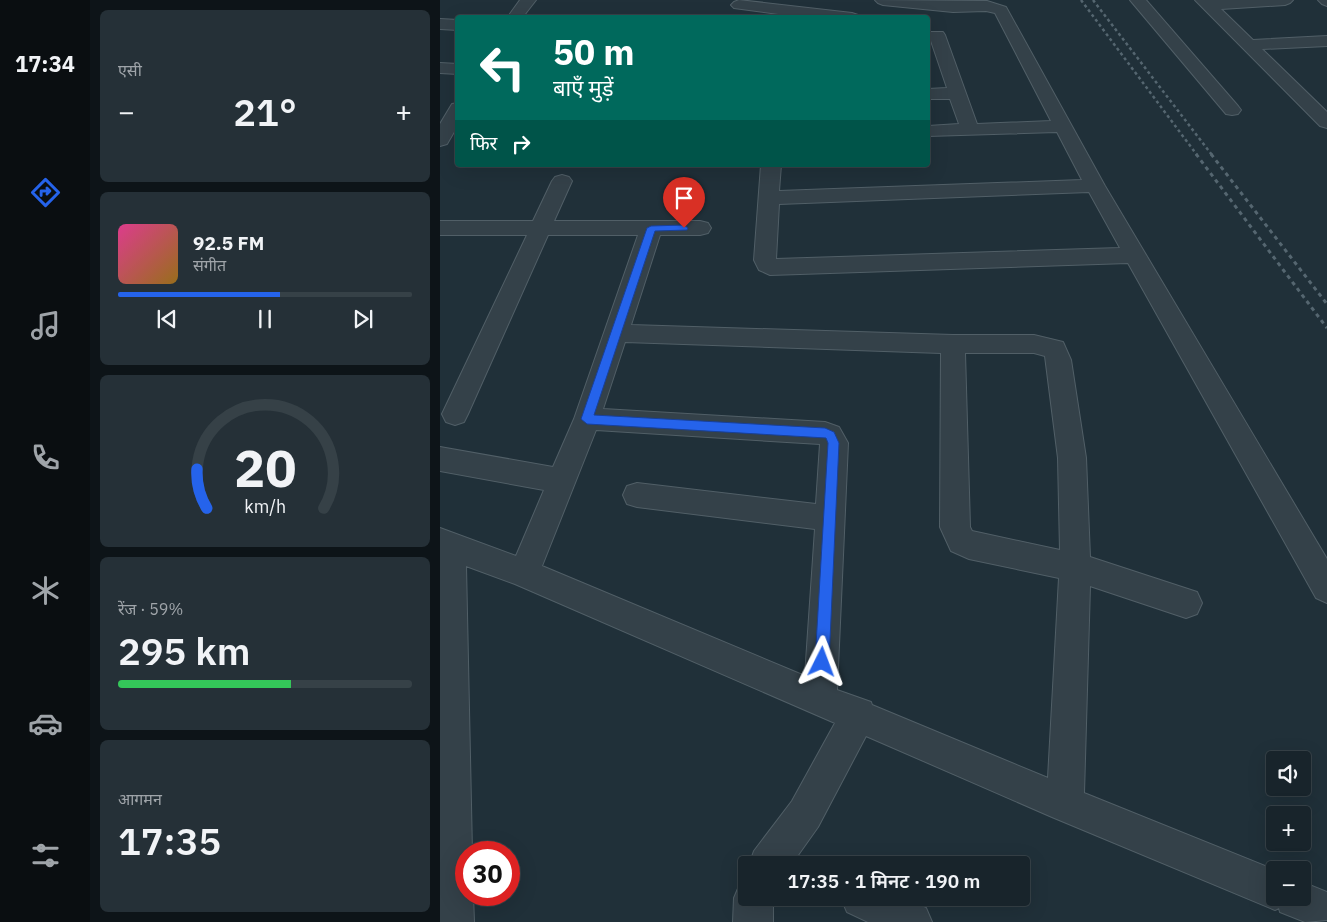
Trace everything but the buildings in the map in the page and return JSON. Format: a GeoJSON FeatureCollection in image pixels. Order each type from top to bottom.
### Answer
{"type":"FeatureCollection","features":[{"type":"Feature","properties":{"kind":"street"},"geometry":{"type":"LineString","coordinates":[[516,15],[528,0]]}},
{"type":"Feature","properties":{"kind":"street"},"geometry":{"type":"LineString","coordinates":[[883,0],[966,7],[987,6],[1001,10],[1095,186],[1327,588]]}},
{"type":"Feature","properties":{"kind":"street"},"geometry":{"type":"LineString","coordinates":[[1138,0],[1232,110]]}},
{"type":"Feature","properties":{"kind":"street"},"geometry":{"type":"LineString","coordinates":[[1206,3],[1285,0]]}},
{"type":"Feature","properties":{"kind":"street"},"geometry":{"type":"LineString","coordinates":[[1206,3],[1327,122]]}},
{"type":"Feature","properties":{"kind":"street"},"geometry":{"type":"LineString","coordinates":[[738,8],[818,15]]}},
{"type":"Feature","properties":{"kind":"street"},"geometry":{"type":"LineString","coordinates":[[440,24],[455,25]]}},
{"type":"Feature","properties":{"kind":"street"},"geometry":{"type":"LineString","coordinates":[[937,35],[970,130]]}},
{"type":"Feature","properties":{"kind":"street"},"geometry":{"type":"LineString","coordinates":[[1250,45],[1327,41]]}},
{"type":"Feature","properties":{"kind":"street"},"geometry":{"type":"LineString","coordinates":[[440,68],[455,69]]}},
{"type":"Feature","properties":{"kind":"street"},"geometry":{"type":"LineString","coordinates":[[930,94],[957,93]]}},
{"type":"Feature","properties":{"kind":"street"},"geometry":{"type":"LineString","coordinates":[[1305,100],[1327,95]]}},
{"type":"Feature","properties":{"kind":"street"},"geometry":{"type":"LineString","coordinates":[[1305,100],[1327,105]]}},
{"type":"Feature","properties":{"kind":"street"},"geometry":{"type":"LineString","coordinates":[[455,114],[440,141],[455,142]]}},
{"type":"Feature","properties":{"kind":"street"},"geometry":{"type":"LineString","coordinates":[[930,131],[1064,126]]}},
{"type":"Feature","properties":{"kind":"street"},"geometry":{"type":"LineString","coordinates":[[771,167],[765,260],[767,265],[775,268],[1134,255]]}},
{"type":"Feature","properties":{"kind":"street"},"geometry":{"type":"LineString","coordinates":[[455,414],[562,181]]}},
{"type":"Feature","properties":{"kind":"street"},"geometry":{"type":"LineString","coordinates":[[770,198],[1095,186]]}},
{"type":"Feature","properties":{"kind":"street"},"geometry":{"type":"LineString","coordinates":[[440,228],[540,230],[700,228]]}},
{"type":"Feature","properties":{"kind":"street"},"geometry":{"type":"LineString","coordinates":[[524,572],[587,419],[651,228]]}},
{"type":"Feature","properties":{"kind":"street"},"geometry":{"type":"LineString","coordinates":[[615,333],[953,344],[1034,344],[1048,346],[1056,353],[1072,458],[1075,567],[1065,804]]}},
{"type":"Feature","properties":{"kind":"street"},"geometry":{"type":"LineString","coordinates":[[953,344],[955,527],[956,534],[962,541],[969,545],[1075,567],[1186,604]]}},
{"type":"Feature","properties":{"kind":"street"},"geometry":{"type":"LineString","coordinates":[[587,419],[825,432],[830,435],[834,443],[820,698]]}},
{"type":"Feature","properties":{"kind":"street"},"geometry":{"type":"LineString","coordinates":[[440,458],[562,481]]}},
{"type":"Feature","properties":{"kind":"street"},"geometry":{"type":"LineString","coordinates":[[637,495],[829,518]]}},
{"type":"Feature","properties":{"kind":"street"},"geometry":{"type":"LineString","coordinates":[[454,922],[445,544],[524,572],[859,714],[1065,804],[1266,886]]}},
{"type":"Feature","properties":{"kind":"street"},"geometry":{"type":"LineString","coordinates":[[782,856],[859,714]]}},
{"type":"Feature","properties":{"kind":"street"},"geometry":{"type":"LineString","coordinates":[[752,922],[753,906]]}},
{"type":"Feature","properties":{"kind":"street"},"geometry":{"type":"LineString","coordinates":[[878,906],[912,922]]}},
{"type":"Feature","properties":{"kind":"railway"},"geometry":{"type":"LineString","coordinates":[[1081,0],[1197,155]]}},
{"type":"Feature","properties":{"kind":"railway"},"geometry":{"type":"LineString","coordinates":[[1093,0],[1212,155]]}},
{"type":"Feature","properties":{"kind":"railway"},"geometry":{"type":"LineString","coordinates":[[1196,154],[1327,328]]}},
{"type":"Feature","properties":{"kind":"railway"},"geometry":{"type":"LineString","coordinates":[[1211,154],[1327,304]]}},
{"type":"Feature","properties":{"kind":"route"},"geometry":{"type":"LineString","coordinates":[[684,228],[651,228],[587,419],[825,432],[830,435],[834,443],[822,662]]}}]}
